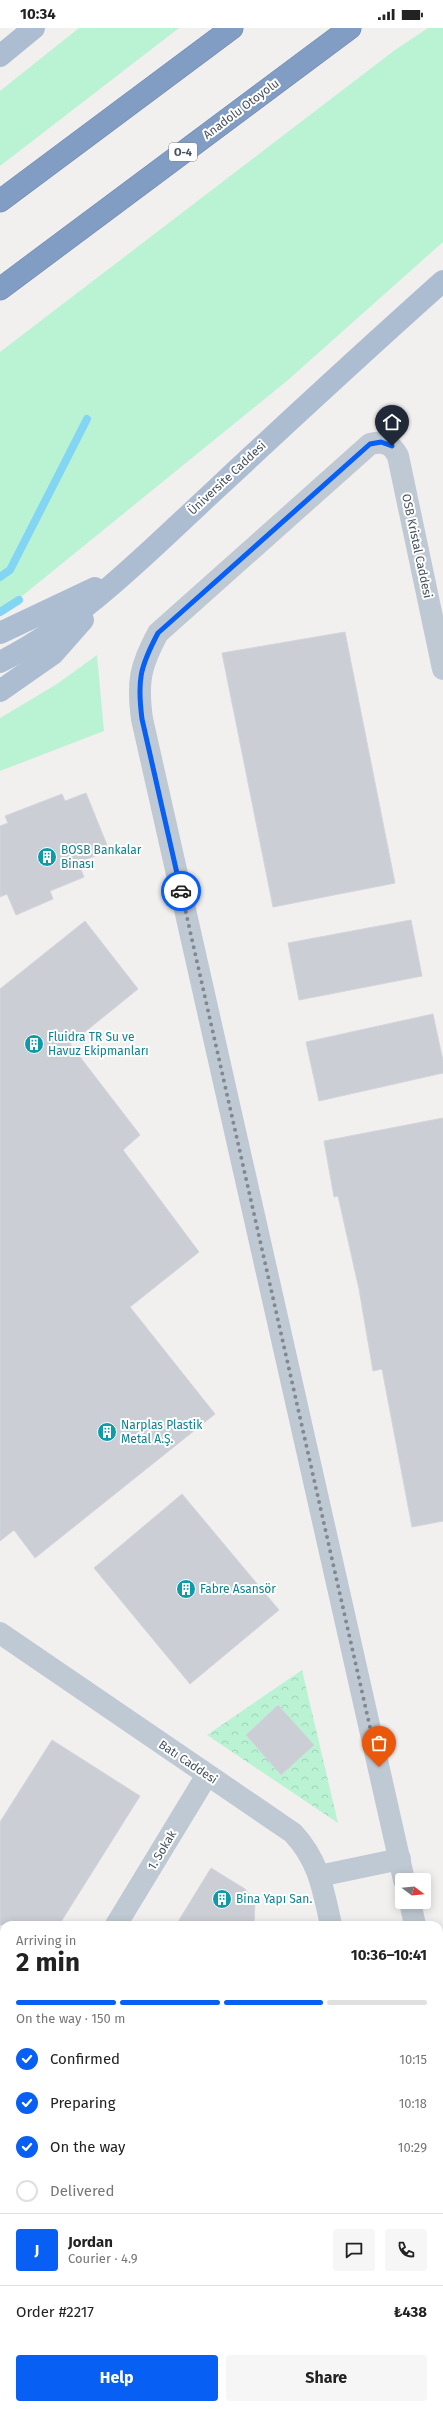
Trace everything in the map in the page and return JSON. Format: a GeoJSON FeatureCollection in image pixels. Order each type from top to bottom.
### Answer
{"type":"FeatureCollection","features":[{"type":"Feature","properties":{"kind":"highway"},"geometry":{"type":"LineString","coordinates":[[0,201],[232,28]]}},
{"type":"Feature","properties":{"kind":"highway","name":"Anadolu Otoyolu"},"geometry":{"type":"LineString","coordinates":[[8,283],[350,28]]}},
{"type":"Feature","properties":{"kind":"main road"},"geometry":{"type":"LineString","coordinates":[[0,56],[34,28]]}},
{"type":"Feature","properties":{"kind":"main road","name":"Üniversite Caddesi"},"geometry":{"type":"LineString","coordinates":[[0,662],[28,648],[70,619],[126,572],[443,281]]}},
{"type":"Feature","properties":{"kind":"main road"},"geometry":{"type":"LineString","coordinates":[[0,633],[126,572]]}},
{"type":"Feature","properties":{"kind":"main road"},"geometry":{"type":"LineString","coordinates":[[0,691],[53,654],[126,572]]}},
{"type":"Feature","properties":{"kind":"street","name":"OSB Kristal Caddesi"},"geometry":{"type":"LineString","coordinates":[[402,1870],[142,719],[138,692],[144,659],[158,633],[370,444],[381,442],[392,446],[398,456],[443,669]]}},
{"type":"Feature","properties":{"kind":"street","name":"Batı Caddesi"},"geometry":{"type":"LineString","coordinates":[[0,1633],[293,1833],[309,1851],[319,1876],[330,1921]]}},
{"type":"Feature","properties":{"kind":"street","name":"1. Sokak"},"geometry":{"type":"LineString","coordinates":[[118,1921],[207,1775]]}},
{"type":"Feature","properties":{"kind":"street"},"geometry":{"type":"LineString","coordinates":[[319,1876],[402,1870]]}},
{"type":"Feature","properties":{"kind":"street"},"geometry":{"type":"LineString","coordinates":[[412,1909],[414,1921]]}},
{"type":"Feature","properties":{"kind":"green space"},"geometry":{"type":"Polygon","coordinates":[[[79,28],[179,28],[0,166],[0,91],[79,28]]]}},
{"type":"Feature","properties":{"kind":"green space"},"geometry":{"type":"Polygon","coordinates":[[[428,28],[443,28],[443,242],[288,380],[0,614],[0,352],[395,50],[428,28]]]}},
{"type":"Feature","properties":{"kind":"green space"},"geometry":{"type":"Polygon","coordinates":[[[97,655],[104,731],[0,771],[0,718],[57,684],[97,655]]]}},
{"type":"Feature","properties":{"kind":"green space"},"geometry":{"type":"Polygon","coordinates":[[[302,1670],[338,1823],[207,1735],[302,1670]]]}},
{"type":"Feature","properties":{"kind":"building"},"geometry":{"type":"Polygon","coordinates":[[[345,632],[395,883],[273,907],[222,653],[345,632]]]}},
{"type":"Feature","properties":{"kind":"building","name":"BOSB Bankalar Binası"},"geometry":{"type":"Polygon","coordinates":[[[86,793],[109,850],[78,863],[84,877],[50,891],[53,899],[16,915],[7,894],[0,897],[0,826],[8,823],[5,816],[62,794],[65,801],[86,793]]]}},
{"type":"Feature","properties":{"kind":"building"},"geometry":{"type":"Polygon","coordinates":[[[411,920],[422,976],[299,1000],[288,943],[411,920]]]}},
{"type":"Feature","properties":{"kind":"building"},"geometry":{"type":"Polygon","coordinates":[[[85,921],[138,989],[70,1044],[140,1135],[123,1150],[199,1252],[130,1307],[215,1414],[35,1558],[14,1530],[0,1541],[0,989],[85,921]]]}},
{"type":"Feature","properties":{"kind":"building"},"geometry":{"type":"Polygon","coordinates":[[[433,1014],[443,1061],[443,1073],[319,1101],[306,1042],[433,1014]]]}},
{"type":"Feature","properties":{"kind":"building"},"geometry":{"type":"Polygon","coordinates":[[[443,1118],[443,1521],[412,1527],[382,1369],[373,1371],[359,1289],[338,1196],[334,1197],[324,1141],[443,1118]]]}},
{"type":"Feature","properties":{"kind":"building","name":"Fabre Asansör"},"geometry":{"type":"Polygon","coordinates":[[[182,1494],[279,1610],[190,1684],[94,1568],[182,1494]]]}},
{"type":"Feature","properties":{"kind":"building"},"geometry":{"type":"Polygon","coordinates":[[[278,1705],[314,1745],[281,1775],[246,1735],[278,1705]]]}},
{"type":"Feature","properties":{"kind":"building"},"geometry":{"type":"Polygon","coordinates":[[[52,1740],[140,1796],[62,1921],[0,1921],[0,1822],[52,1740]]]}},
{"type":"Feature","properties":{"kind":"building","name":"Bina Yapı San."},"geometry":{"type":"Polygon","coordinates":[[[211,1868],[245,1889],[255,1902],[254,1921],[178,1921],[211,1868]]]}},
{"type":"Feature","properties":{"kind":"waterway"},"geometry":{"type":"LineString","coordinates":[[0,577],[10,570],[87,419]]}},
{"type":"Feature","properties":{"kind":"waterway"},"geometry":{"type":"LineString","coordinates":[[0,612],[19,600]]}},
{"type":"Feature","properties":{"kind":"way so far"},"geometry":{"type":"LineString","coordinates":[[181,891],[379,1767]]}},
{"type":"Feature","properties":{"kind":"place","name":"BOSB Bankalar Binası"},"geometry":{"type":"Point","coordinates":[47,857]}},
{"type":"Feature","properties":{"kind":"place","name":"Fluidra TR Su ve Havuz Ekipmanları"},"geometry":{"type":"Point","coordinates":[34,1044]}},
{"type":"Feature","properties":{"kind":"place","name":"Narplas Plastik Metal A.Ş."},"geometry":{"type":"Point","coordinates":[107,1432]}},
{"type":"Feature","properties":{"kind":"place","name":"Fabre Asansör"},"geometry":{"type":"Point","coordinates":[186,1589]}},
{"type":"Feature","properties":{"kind":"place","name":"Bina Yapı San."},"geometry":{"type":"Point","coordinates":[222,1899]}},
{"type":"Feature","properties":{"kind":"route"},"geometry":{"type":"LineString","coordinates":[[181,891],[142,719],[138,692],[144,659],[158,633],[370,444],[381,442],[392,446]]}}]}
